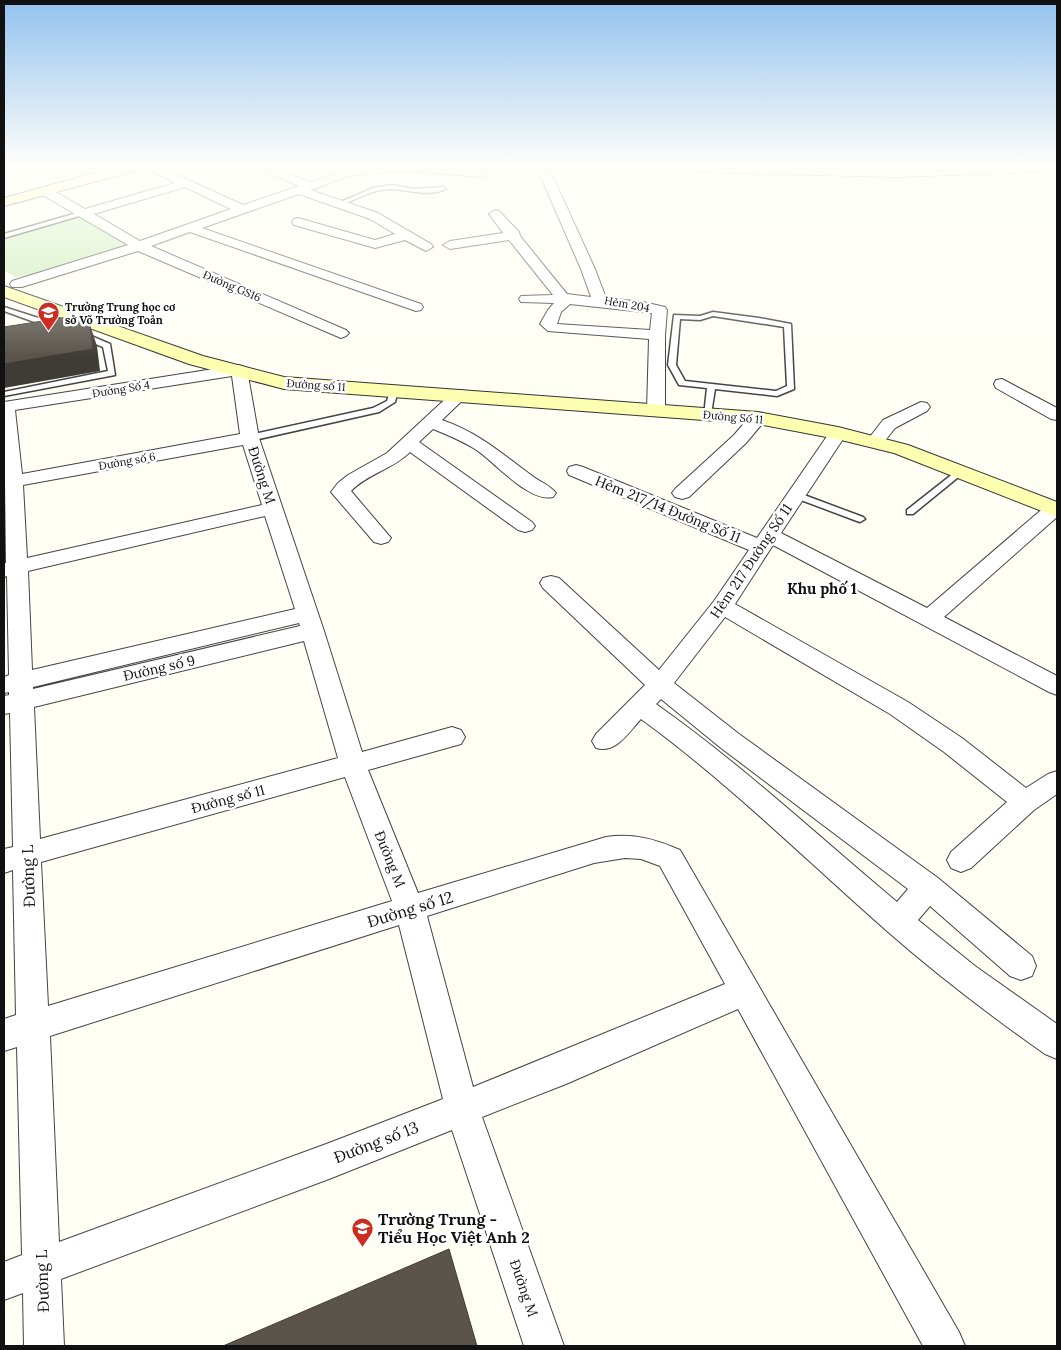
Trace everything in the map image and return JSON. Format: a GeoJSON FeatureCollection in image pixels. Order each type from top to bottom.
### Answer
{"type":"FeatureCollection","features":[{"type":"Feature","properties":{"kind":"main road","name":"Đường số 11"},"geometry":{"type":"LineString","coordinates":[[7,292],[196,360],[239,370],[265,379],[284,383],[394,390]]}},
{"type":"Feature","properties":{"kind":"main road","name":"Đường Số 11"},"geometry":{"type":"LineString","coordinates":[[394,390],[758,418],[838,433],[901,449],[1056,509]]}},
{"type":"Feature","properties":{"kind":"street","name":"Đường GS16"},"geometry":{"type":"LineString","coordinates":[[114,230],[139,246],[342,333]]}},
{"type":"Feature","properties":{"kind":"street"},"geometry":{"type":"LineString","coordinates":[[121,234],[135,230]]}},
{"type":"Feature","properties":{"kind":"street"},"geometry":{"type":"LineString","coordinates":[[7,292],[184,230]]}},
{"type":"Feature","properties":{"kind":"street"},"geometry":{"type":"LineString","coordinates":[[196,230],[416,307]]}},
{"type":"Feature","properties":{"kind":"street"},"geometry":{"type":"LineString","coordinates":[[326,230],[375,244],[407,235]]}},
{"type":"Feature","properties":{"kind":"street"},"geometry":{"type":"LineString","coordinates":[[398,230],[426,247]]}},
{"type":"Feature","properties":{"kind":"street"},"geometry":{"type":"LineString","coordinates":[[509,230],[562,297],[567,299]]}},
{"type":"Feature","properties":{"kind":"street","name":"Hẻm 204"},"geometry":{"type":"LineString","coordinates":[[571,230],[594,280],[600,302],[643,306],[660,310],[657,336],[656,410]]}},
{"type":"Feature","properties":{"kind":"street"},"geometry":{"type":"LineString","coordinates":[[450,245],[514,235]]}},
{"type":"Feature","properties":{"kind":"street"},"geometry":{"type":"LineString","coordinates":[[526,299],[567,299],[600,302]]}},
{"type":"Feature","properties":{"kind":"street"},"geometry":{"type":"LineString","coordinates":[[567,299],[555,310],[548,324],[553,328],[657,336]]}},
{"type":"Feature","properties":{"kind":"street","name":"Đường Số 4"},"geometry":{"type":"LineString","coordinates":[[4,403],[239,370]]}},
{"type":"Feature","properties":{"kind":"street","name":"Đường M"},"geometry":{"type":"LineString","coordinates":[[239,370],[250,438],[310,623],[353,765],[410,909],[462,1108],[544,1346]]}},
{"type":"Feature","properties":{"kind":"street"},"geometry":{"type":"LineString","coordinates":[[1002,384],[1057,414]]}},
{"type":"Feature","properties":{"kind":"street"},"geometry":{"type":"LineString","coordinates":[[381,538],[341,492],[346,485],[386,462],[402,450],[408,442],[460,395]]}},
{"type":"Feature","properties":{"kind":"street","name":"Đường L"},"geometry":{"type":"LineString","coordinates":[[4,403],[8,482],[15,857],[34,1025],[44,1346]]}},
{"type":"Feature","properties":{"kind":"street"},"geometry":{"type":"LineString","coordinates":[[875,442],[889,424],[921,407]]}},
{"type":"Feature","properties":{"kind":"street"},"geometry":{"type":"LineString","coordinates":[[682,493],[740,439],[758,418]]}},
{"type":"Feature","properties":{"kind":"street"},"geometry":{"type":"LineString","coordinates":[[430,422],[459,432],[494,454],[537,489],[546,493]]}},
{"type":"Feature","properties":{"kind":"street","name":"Hẻm 217 Đường Số 11"},"geometry":{"type":"LineString","coordinates":[[605,741],[660,685],[722,606],[838,433]]}},
{"type":"Feature","properties":{"kind":"street","name":"Đường số 6"},"geometry":{"type":"LineString","coordinates":[[8,482],[250,438]]}},
{"type":"Feature","properties":{"kind":"street"},"geometry":{"type":"LineString","coordinates":[[408,442],[525,526]]}},
{"type":"Feature","properties":{"kind":"street","name":"Hẻm 217/14 Đường Số 11"},"geometry":{"type":"LineString","coordinates":[[576,471],[713,529],[765,541],[930,618],[1057,685]]}},
{"type":"Feature","properties":{"kind":"street"},"geometry":{"type":"LineString","coordinates":[[10,569],[273,508]]}},
{"type":"Feature","properties":{"kind":"street"},"geometry":{"type":"LineString","coordinates":[[930,618],[1056,509]]}},
{"type":"Feature","properties":{"kind":"street"},"geometry":{"type":"LineString","coordinates":[[551,583],[660,685],[730,742],[928,887],[1021,966]]}},
{"type":"Feature","properties":{"kind":"street"},"geometry":{"type":"LineString","coordinates":[[722,606],[899,708],[952,745],[1025,802]]}},
{"type":"Feature","properties":{"kind":"street","name":"Đường số 9"},"geometry":{"type":"LineString","coordinates":[[12,693],[310,623]]}},
{"type":"Feature","properties":{"kind":"street"},"geometry":{"type":"LineString","coordinates":[[639,705],[703,752],[898,922],[1030,1026],[1057,1043]]}},
{"type":"Feature","properties":{"kind":"street","name":"Đường số 11"},"geometry":{"type":"LineString","coordinates":[[15,857],[452,737]]}},
{"type":"Feature","properties":{"kind":"street"},"geometry":{"type":"LineString","coordinates":[[961,860],[1025,802],[1057,781]]}},
{"type":"Feature","properties":{"kind":"street","name":"Đường số 12"},"geometry":{"type":"LineString","coordinates":[[4,1035],[594,851],[625,846],[648,848],[670,858],[945,1346]]}},
{"type":"Feature","properties":{"kind":"street"},"geometry":{"type":"LineString","coordinates":[[898,922],[928,887]]}},
{"type":"Feature","properties":{"kind":"street","name":"Đường số 13"},"geometry":{"type":"LineString","coordinates":[[4,1281],[321,1164],[554,1072],[745,991]]}},
{"type":"Feature","properties":{"kind":"lane"},"geometry":{"type":"LineString","coordinates":[[4,236],[25,230]]}},
{"type":"Feature","properties":{"kind":"lane"},"geometry":{"type":"LineString","coordinates":[[7,292],[64,329]]}},
{"type":"Feature","properties":{"kind":"lane"},"geometry":{"type":"LineString","coordinates":[[713,314],[788,326],[791,387],[777,394],[711,386],[682,383],[672,365],[677,317],[700,318],[713,314]]}},
{"type":"Feature","properties":{"kind":"lane"},"geometry":{"type":"LineString","coordinates":[[4,403],[112,373],[107,346],[73,332]]}},
{"type":"Feature","properties":{"kind":"lane"},"geometry":{"type":"LineString","coordinates":[[707,414],[711,386]]}},
{"type":"Feature","properties":{"kind":"lane"},"geometry":{"type":"LineString","coordinates":[[250,438],[376,410],[391,402],[394,390]]}},
{"type":"Feature","properties":{"kind":"lane"},"geometry":{"type":"LineString","coordinates":[[910,512],[959,472]]}},
{"type":"Feature","properties":{"kind":"lane"},"geometry":{"type":"LineString","coordinates":[[796,495],[860,519]]}},
{"type":"Feature","properties":{"kind":"green space"},"geometry":{"type":"Polygon","coordinates":[[[34,230],[107,230],[127,241],[119,250],[39,274],[16,277],[4,271],[4,239],[34,230]]]}},
{"type":"Feature","properties":{"kind":"building"},"geometry":{"type":"Polygon","coordinates":[[[68,317],[90,325],[93,349],[4,364],[4,327],[68,317]]]}},
{"type":"Feature","properties":{"kind":"building"},"geometry":{"type":"Polygon","coordinates":[[[449,1249],[477,1346],[223,1346],[449,1249]]]}},
{"type":"Feature","properties":{"kind":"place","name":"Trường Trung học cơ sở Võ Trường Toản"},"geometry":{"type":"Point","coordinates":[49,332]}},
{"type":"Feature","properties":{"kind":"place","name":"Trường Trung - Tiểu Học Việt Anh 2"},"geometry":{"type":"Point","coordinates":[362,1247]}},
{"type":"Feature","properties":{"kind":"district","name":"Khu phố 1"},"geometry":{"type":"Point","coordinates":[822,589]}}]}
